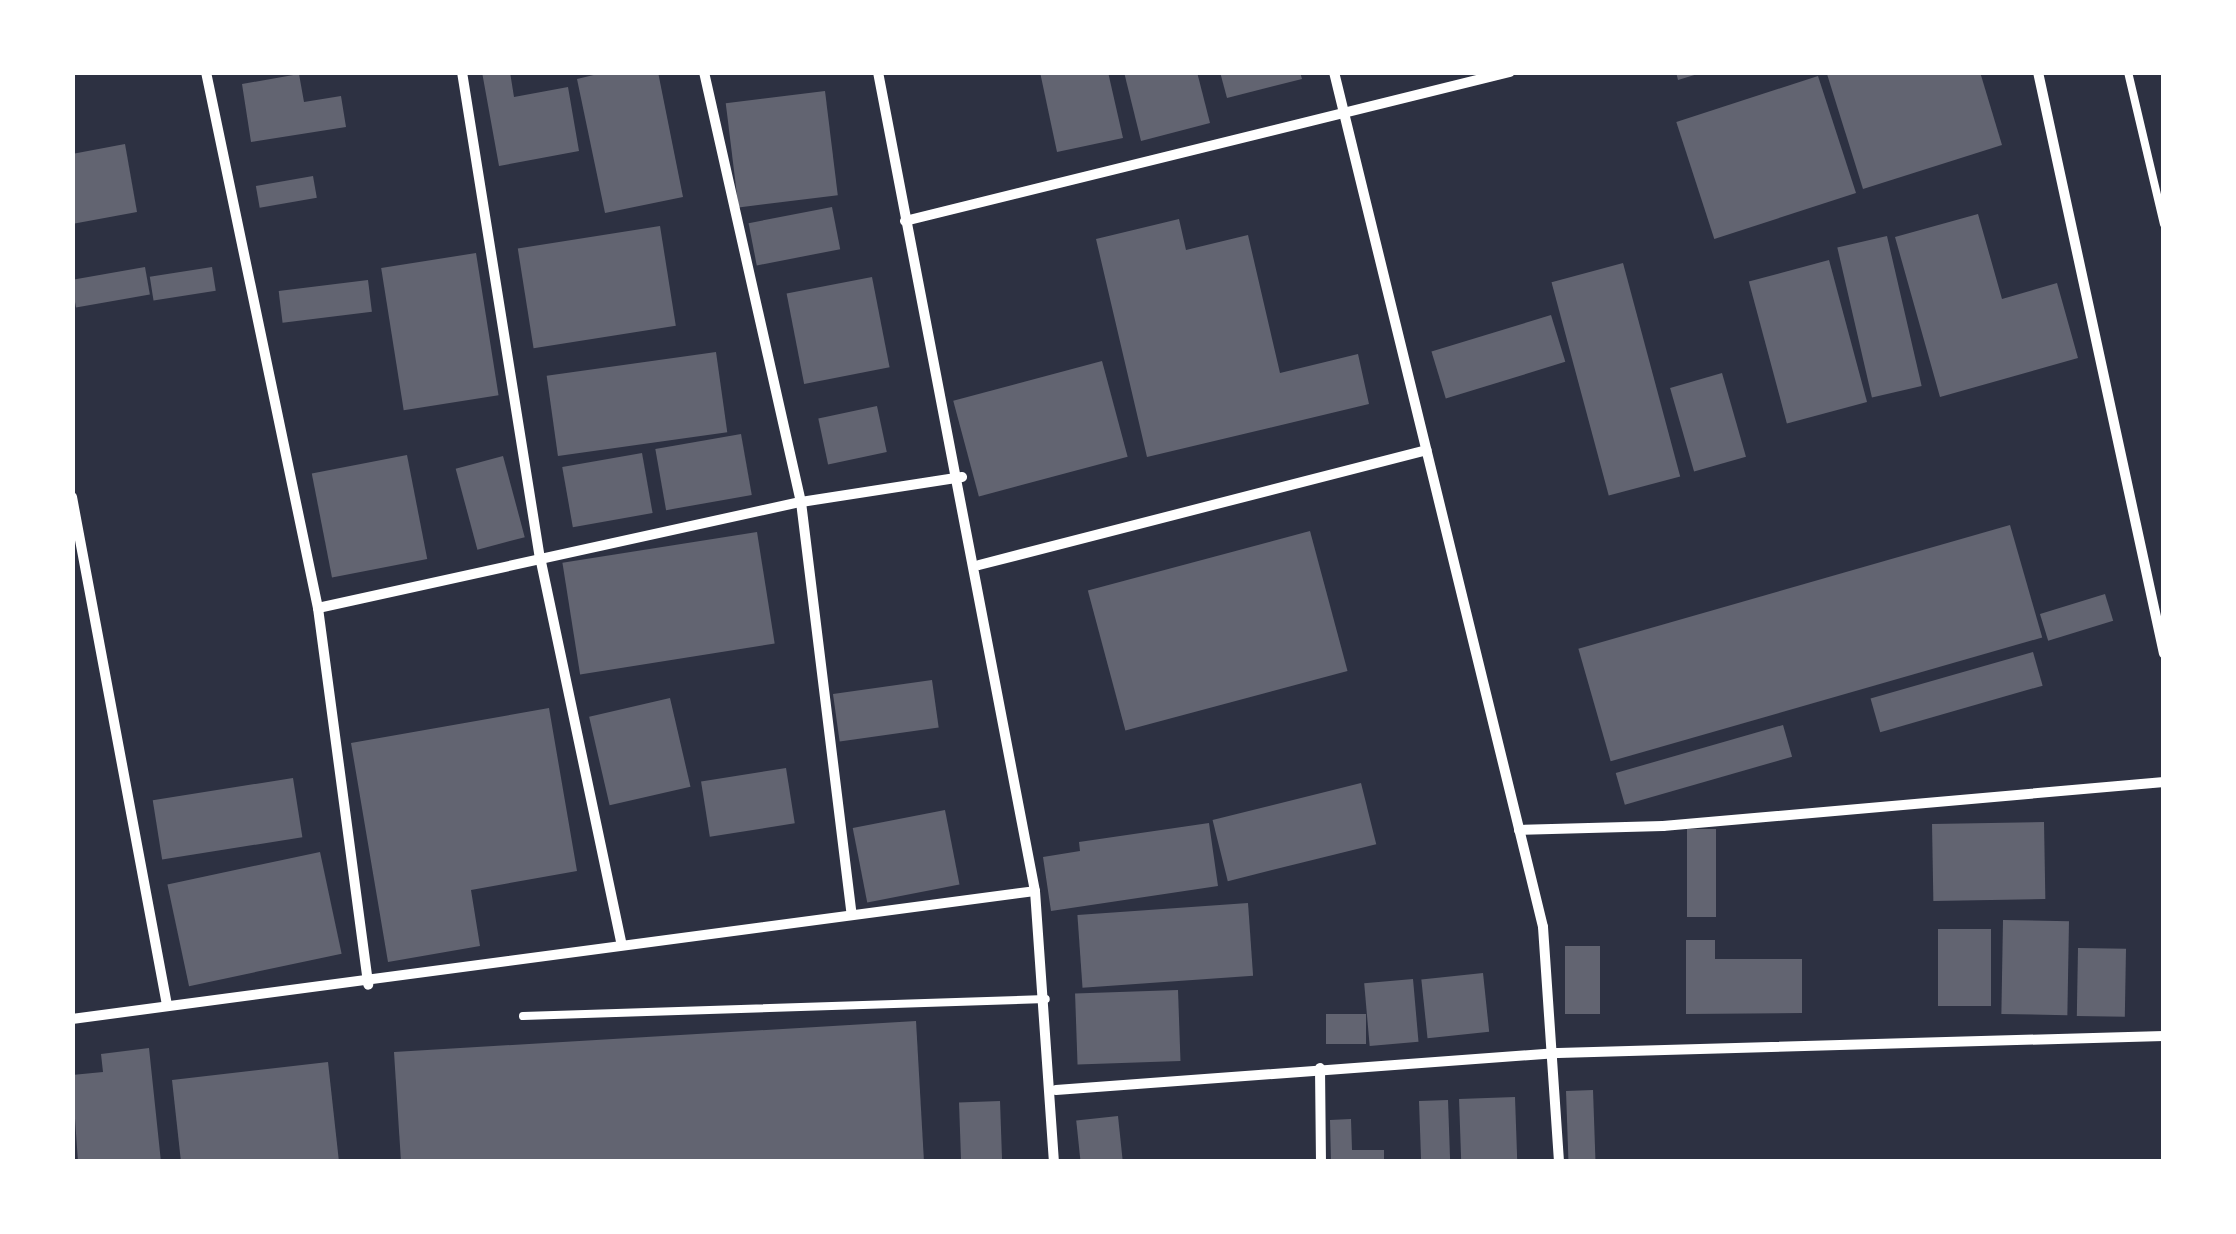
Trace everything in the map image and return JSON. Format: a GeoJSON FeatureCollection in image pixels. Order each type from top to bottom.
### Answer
{"type":"FeatureCollection","features":[{"type":"Feature","properties":{"kind":"street"},"geometry":{"type":"LineString","coordinates":[[206,72],[318,608],[368,985]]}},
{"type":"Feature","properties":{"kind":"street"},"geometry":{"type":"LineString","coordinates":[[462,72],[540,556],[620,942]]}},
{"type":"Feature","properties":{"kind":"street"},"geometry":{"type":"LineString","coordinates":[[704,72],[801,502],[851,912]]}},
{"type":"Feature","properties":{"kind":"street"},"geometry":{"type":"LineString","coordinates":[[878,72],[905,221],[979,565],[1035,891],[1056,1090],[1054,1162]]}},
{"type":"Feature","properties":{"kind":"street"},"geometry":{"type":"LineString","coordinates":[[1334,72],[1544,927],[1558,1054],[1559,1162]]}},
{"type":"Feature","properties":{"kind":"street"},"geometry":{"type":"LineString","coordinates":[[905,221],[1510,72]]}},
{"type":"Feature","properties":{"kind":"street"},"geometry":{"type":"LineString","coordinates":[[2038,72],[2164,654]]}},
{"type":"Feature","properties":{"kind":"street"},"geometry":{"type":"LineString","coordinates":[[979,565],[1426,450]]}},
{"type":"Feature","properties":{"kind":"street"},"geometry":{"type":"LineString","coordinates":[[318,608],[540,556],[801,502],[962,478]]}},
{"type":"Feature","properties":{"kind":"street"},"geometry":{"type":"LineString","coordinates":[[72,497],[167,1005]]}},
{"type":"Feature","properties":{"kind":"street"},"geometry":{"type":"LineString","coordinates":[[1519,830],[1663,826],[2164,782]]}},
{"type":"Feature","properties":{"kind":"street"},"geometry":{"type":"LineString","coordinates":[[72,1019],[167,1005],[368,985],[620,942],[1035,891]]}},
{"type":"Feature","properties":{"kind":"street"},"geometry":{"type":"LineString","coordinates":[[1056,1090],[1320,1068],[1558,1054],[2164,1036]]}},
{"type":"Feature","properties":{"kind":"street"},"geometry":{"type":"LineString","coordinates":[[1320,1068],[1321,1162]]}},
{"type":"Feature","properties":{"kind":"lane"},"geometry":{"type":"LineString","coordinates":[[2128,72],[2164,224]]}},
{"type":"Feature","properties":{"kind":"lane"},"geometry":{"type":"LineString","coordinates":[[523,1016],[1046,999]]}},
{"type":"Feature","properties":{"kind":"building"},"geometry":{"type":"Polygon","coordinates":[[[482,72],[510,72],[514,97],[568,87],[579,151],[499,166],[482,72]]]}},
{"type":"Feature","properties":{"kind":"building"},"geometry":{"type":"Polygon","coordinates":[[[606,72],[658,72],[683,197],[605,213],[577,79],[606,72]]]}},
{"type":"Feature","properties":{"kind":"building"},"geometry":{"type":"Polygon","coordinates":[[[1040,72],[1108,72],[1123,138],[1057,152],[1040,72]]]}},
{"type":"Feature","properties":{"kind":"building"},"geometry":{"type":"Polygon","coordinates":[[[1124,72],[1197,72],[1210,123],[1141,141],[1124,72]]]}},
{"type":"Feature","properties":{"kind":"building"},"geometry":{"type":"Polygon","coordinates":[[[1220,72],[1300,72],[1302,79],[1227,98],[1220,72]]]}},
{"type":"Feature","properties":{"kind":"building"},"geometry":{"type":"Polygon","coordinates":[[[1676,72],[1701,72],[1701,73],[1678,80],[1676,72]]]}},
{"type":"Feature","properties":{"kind":"building"},"geometry":{"type":"Polygon","coordinates":[[[1980,72],[2002,145],[1863,189],[1827,74],[1980,72]]]}},
{"type":"Feature","properties":{"kind":"building"},"geometry":{"type":"Polygon","coordinates":[[[299,74],[304,102],[341,96],[346,127],[251,142],[242,84],[299,74]]]}},
{"type":"Feature","properties":{"kind":"building"},"geometry":{"type":"Polygon","coordinates":[[[1818,76],[1856,193],[1714,239],[1676,122],[1818,76]]]}},
{"type":"Feature","properties":{"kind":"building"},"geometry":{"type":"Polygon","coordinates":[[[825,91],[838,195],[739,207],[726,103],[825,91]]]}},
{"type":"Feature","properties":{"kind":"building"},"geometry":{"type":"Polygon","coordinates":[[[125,144],[137,212],[72,224],[72,154],[125,144]]]}},
{"type":"Feature","properties":{"kind":"building"},"geometry":{"type":"Polygon","coordinates":[[[313,176],[317,198],[260,208],[256,186],[313,176]]]}},
{"type":"Feature","properties":{"kind":"building"},"geometry":{"type":"Polygon","coordinates":[[[832,207],[840,249],[757,265],[749,223],[832,207]]]}},
{"type":"Feature","properties":{"kind":"building"},"geometry":{"type":"Polygon","coordinates":[[[1978,214],[2002,299],[2057,283],[2078,358],[1940,397],[1895,237],[1978,214]]]}},
{"type":"Feature","properties":{"kind":"building"},"geometry":{"type":"Polygon","coordinates":[[[1179,219],[1186,250],[1248,235],[1280,373],[1358,354],[1369,404],[1147,457],[1096,239],[1179,219]]]}},
{"type":"Feature","properties":{"kind":"building"},"geometry":{"type":"Polygon","coordinates":[[[660,226],[676,326],[534,348],[518,249],[660,226]]]}},
{"type":"Feature","properties":{"kind":"building"},"geometry":{"type":"Polygon","coordinates":[[[1887,236],[1922,386],[1872,398],[1837,247],[1887,236]]]}},
{"type":"Feature","properties":{"kind":"building"},"geometry":{"type":"Polygon","coordinates":[[[476,253],[499,395],[404,410],[381,268],[476,253]]]}},
{"type":"Feature","properties":{"kind":"building"},"geometry":{"type":"Polygon","coordinates":[[[1829,260],[1867,402],[1787,423],[1749,281],[1829,260]]]}},
{"type":"Feature","properties":{"kind":"building"},"geometry":{"type":"Polygon","coordinates":[[[1623,263],[1680,476],[1609,496],[1552,282],[1623,263]]]}},
{"type":"Feature","properties":{"kind":"building"},"geometry":{"type":"Polygon","coordinates":[[[145,267],[150,295],[76,308],[72,280],[145,267]]]}},
{"type":"Feature","properties":{"kind":"building"},"geometry":{"type":"Polygon","coordinates":[[[212,267],[216,291],[154,301],[150,277],[212,267]]]}},
{"type":"Feature","properties":{"kind":"building"},"geometry":{"type":"Polygon","coordinates":[[[872,277],[890,367],[804,384],[787,294],[872,277]]]}},
{"type":"Feature","properties":{"kind":"building"},"geometry":{"type":"Polygon","coordinates":[[[368,280],[372,312],[283,323],[279,291],[368,280]]]}},
{"type":"Feature","properties":{"kind":"building"},"geometry":{"type":"Polygon","coordinates":[[[1551,315],[1565,362],[1446,398],[1431,352],[1551,315]]]}},
{"type":"Feature","properties":{"kind":"building"},"geometry":{"type":"Polygon","coordinates":[[[716,352],[727,432],[558,456],[547,376],[716,352]]]}},
{"type":"Feature","properties":{"kind":"building"},"geometry":{"type":"Polygon","coordinates":[[[1102,361],[1128,457],[979,496],[953,401],[1102,361]]]}},
{"type":"Feature","properties":{"kind":"building"},"geometry":{"type":"Polygon","coordinates":[[[1722,373],[1746,457],[1694,472],[1670,388],[1722,373]]]}},
{"type":"Feature","properties":{"kind":"building"},"geometry":{"type":"Polygon","coordinates":[[[877,406],[887,452],[828,464],[818,418],[877,406]]]}},
{"type":"Feature","properties":{"kind":"building"},"geometry":{"type":"Polygon","coordinates":[[[741,434],[752,495],[666,510],[655,449],[741,434]]]}},
{"type":"Feature","properties":{"kind":"building"},"geometry":{"type":"Polygon","coordinates":[[[642,453],[653,513],[573,527],[562,467],[642,453]]]}},
{"type":"Feature","properties":{"kind":"building"},"geometry":{"type":"Polygon","coordinates":[[[407,455],[427,559],[332,578],[312,474],[407,455]]]}},
{"type":"Feature","properties":{"kind":"building"},"geometry":{"type":"Polygon","coordinates":[[[503,456],[525,537],[477,550],[456,469],[503,456]]]}},
{"type":"Feature","properties":{"kind":"building"},"geometry":{"type":"Polygon","coordinates":[[[2010,525],[2042,637],[1611,761],[1578,649],[2010,525]]]}},
{"type":"Feature","properties":{"kind":"building"},"geometry":{"type":"Polygon","coordinates":[[[1310,531],[1348,671],[1125,731],[1088,591],[1310,531]]]}},
{"type":"Feature","properties":{"kind":"building"},"geometry":{"type":"Polygon","coordinates":[[[757,532],[775,644],[580,674],[562,563],[757,532]]]}},
{"type":"Feature","properties":{"kind":"building"},"geometry":{"type":"Polygon","coordinates":[[[2105,594],[2113,621],[2048,641],[2040,614],[2105,594]]]}},
{"type":"Feature","properties":{"kind":"building"},"geometry":{"type":"Polygon","coordinates":[[[2033,652],[2043,686],[1880,732],[1871,699],[2033,652]]]}},
{"type":"Feature","properties":{"kind":"building"},"geometry":{"type":"Polygon","coordinates":[[[932,680],[939,728],[840,741],[833,694],[932,680]]]}},
{"type":"Feature","properties":{"kind":"building"},"geometry":{"type":"Polygon","coordinates":[[[670,698],[690,787],[610,805],[589,717],[670,698]]]}},
{"type":"Feature","properties":{"kind":"building"},"geometry":{"type":"Polygon","coordinates":[[[549,708],[577,871],[471,890],[480,946],[388,962],[351,743],[549,708]]]}},
{"type":"Feature","properties":{"kind":"building"},"geometry":{"type":"Polygon","coordinates":[[[1783,725],[1792,757],[1625,805],[1616,773],[1783,725]]]}},
{"type":"Feature","properties":{"kind":"building"},"geometry":{"type":"Polygon","coordinates":[[[786,768],[795,823],[710,837],[701,781],[786,768]]]}},
{"type":"Feature","properties":{"kind":"building"},"geometry":{"type":"Polygon","coordinates":[[[293,778],[302,837],[162,859],[153,800],[293,778]]]}},
{"type":"Feature","properties":{"kind":"building"},"geometry":{"type":"Polygon","coordinates":[[[1361,783],[1376,844],[1228,881],[1213,820],[1361,783]]]}},
{"type":"Feature","properties":{"kind":"building"},"geometry":{"type":"Polygon","coordinates":[[[945,810],[960,885],[867,903],[853,828],[945,810]]]}},
{"type":"Feature","properties":{"kind":"building"},"geometry":{"type":"Polygon","coordinates":[[[2044,822],[2045,899],[1933,901],[1932,824],[2044,822]]]}},
{"type":"Feature","properties":{"kind":"building"},"geometry":{"type":"Polygon","coordinates":[[[1209,823],[1218,886],[1051,911],[1043,857],[1080,851],[1079,842],[1209,823]]]}},
{"type":"Feature","properties":{"kind":"building"},"geometry":{"type":"Polygon","coordinates":[[[1687,829],[1716,829],[1716,917],[1687,917],[1687,829]]]}},
{"type":"Feature","properties":{"kind":"building"},"geometry":{"type":"Polygon","coordinates":[[[320,852],[342,954],[189,986],[167,884],[320,852]]]}},
{"type":"Feature","properties":{"kind":"building"},"geometry":{"type":"Polygon","coordinates":[[[1248,903],[1253,976],[1083,988],[1077,915],[1248,903]]]}},
{"type":"Feature","properties":{"kind":"building"},"geometry":{"type":"Polygon","coordinates":[[[2003,920],[2069,921],[2067,1015],[2001,1014],[2003,920]]]}},
{"type":"Feature","properties":{"kind":"building"},"geometry":{"type":"Polygon","coordinates":[[[1938,929],[1991,929],[1991,1006],[1938,1006],[1938,929]]]}},
{"type":"Feature","properties":{"kind":"building"},"geometry":{"type":"Polygon","coordinates":[[[1686,940],[1715,940],[1715,959],[1802,959],[1802,1013],[1686,1014],[1686,940]]]}},
{"type":"Feature","properties":{"kind":"building"},"geometry":{"type":"Polygon","coordinates":[[[1565,946],[1600,946],[1600,1014],[1565,1014],[1565,946]]]}},
{"type":"Feature","properties":{"kind":"building"},"geometry":{"type":"Polygon","coordinates":[[[2078,948],[2126,949],[2125,1017],[2077,1016],[2078,948]]]}},
{"type":"Feature","properties":{"kind":"building"},"geometry":{"type":"Polygon","coordinates":[[[1483,973],[1489,1032],[1428,1038],[1421,979],[1483,973]]]}},
{"type":"Feature","properties":{"kind":"building"},"geometry":{"type":"Polygon","coordinates":[[[1413,979],[1418,1042],[1370,1046],[1364,983],[1413,979]]]}},
{"type":"Feature","properties":{"kind":"building"},"geometry":{"type":"Polygon","coordinates":[[[1178,990],[1180,1061],[1078,1065],[1075,994],[1178,990]]]}},
{"type":"Feature","properties":{"kind":"building"},"geometry":{"type":"Polygon","coordinates":[[[1326,1014],[1366,1014],[1366,1044],[1326,1044],[1326,1014]]]}},
{"type":"Feature","properties":{"kind":"building"},"geometry":{"type":"Polygon","coordinates":[[[916,1021],[924,1162],[401,1162],[394,1052],[916,1021]]]}},
{"type":"Feature","properties":{"kind":"building"},"geometry":{"type":"Polygon","coordinates":[[[149,1048],[161,1162],[78,1162],[72,1075],[103,1072],[101,1054],[149,1048]]]}},
{"type":"Feature","properties":{"kind":"building"},"geometry":{"type":"Polygon","coordinates":[[[328,1062],[339,1162],[181,1162],[172,1080],[328,1062]]]}},
{"type":"Feature","properties":{"kind":"building"},"geometry":{"type":"Polygon","coordinates":[[[1593,1090],[1596,1162],[1568,1162],[1566,1091],[1593,1090]]]}},
{"type":"Feature","properties":{"kind":"building"},"geometry":{"type":"Polygon","coordinates":[[[1515,1097],[1517,1162],[1461,1162],[1459,1099],[1515,1097]]]}},
{"type":"Feature","properties":{"kind":"building"},"geometry":{"type":"Polygon","coordinates":[[[1448,1100],[1450,1162],[1421,1162],[1419,1101],[1448,1100]]]}},
{"type":"Feature","properties":{"kind":"building"},"geometry":{"type":"Polygon","coordinates":[[[1000,1101],[1002,1161],[961,1162],[959,1102],[1000,1101]]]}},
{"type":"Feature","properties":{"kind":"building"},"geometry":{"type":"Polygon","coordinates":[[[1118,1116],[1123,1162],[1081,1162],[1076,1120],[1118,1116]]]}},
{"type":"Feature","properties":{"kind":"building"},"geometry":{"type":"Polygon","coordinates":[[[1351,1119],[1352,1150],[1384,1150],[1384,1162],[1331,1162],[1330,1120],[1351,1119]]]}}]}
